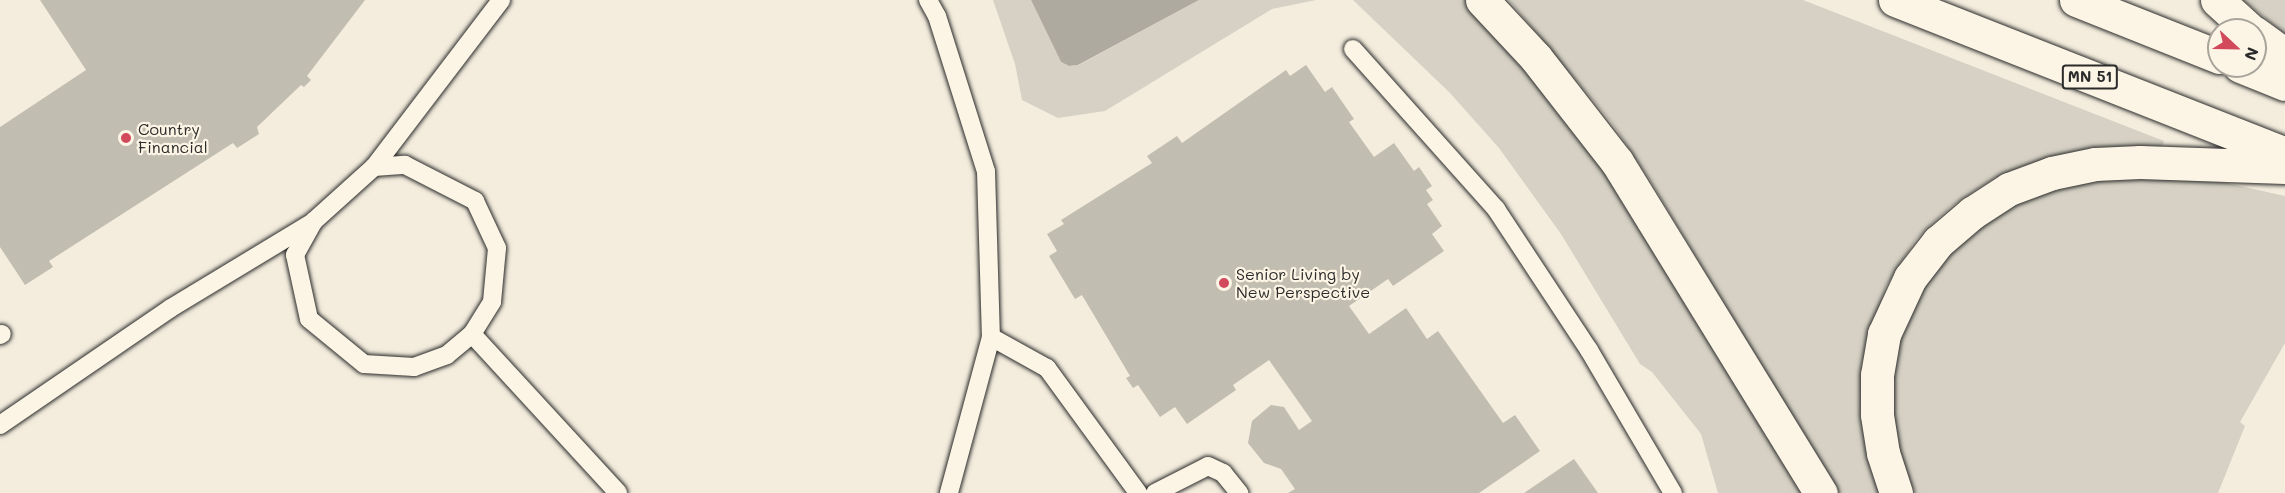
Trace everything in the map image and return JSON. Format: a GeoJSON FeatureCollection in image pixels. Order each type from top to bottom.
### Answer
{"type":"FeatureCollection","features":[{"type":"Feature","properties":{"kind":"highway"},"geometry":{"type":"LineString","coordinates":[[1482,0],[1536,58],[1617,162],[1821,493]]}},
{"type":"Feature","properties":{"kind":"highway","name":"MN 51"},"geometry":{"type":"LineString","coordinates":[[1895,0],[2285,154]]}},
{"type":"Feature","properties":{"kind":"highway"},"geometry":{"type":"LineString","coordinates":[[2076,0],[2207,52]]}},
{"type":"Feature","properties":{"kind":"highway"},"geometry":{"type":"LineString","coordinates":[[2217,0],[2237,18]]}},
{"type":"Feature","properties":{"kind":"highway"},"geometry":{"type":"LineString","coordinates":[[2267,42],[2285,55]]}},
{"type":"Feature","properties":{"kind":"highway"},"geometry":{"type":"LineString","coordinates":[[2267,77],[2285,84]]}},
{"type":"Feature","properties":{"kind":"highway"},"geometry":{"type":"LineString","coordinates":[[1896,493],[1883,453],[1877,414],[1877,375],[1884,334],[1910,278],[1938,242],[1972,213],[2009,189],[2052,173],[2095,164],[2140,162],[2285,167]]}},
{"type":"Feature","properties":{"kind":"lane"},"geometry":{"type":"LineString","coordinates":[[0,425],[171,308],[314,221],[374,167],[501,0]]}},
{"type":"Feature","properties":{"kind":"lane"},"geometry":{"type":"LineString","coordinates":[[928,0],[938,16],[986,171],[991,337],[949,493]]}},
{"type":"Feature","properties":{"kind":"lane"},"geometry":{"type":"LineString","coordinates":[[1353,49],[1497,209],[1589,350],[1673,493]]}},
{"type":"Feature","properties":{"kind":"lane"},"geometry":{"type":"LineString","coordinates":[[314,221],[295,255],[309,319],[364,364],[414,367],[447,355],[472,334],[492,302],[497,248],[475,201],[405,165],[374,167]]}},
{"type":"Feature","properties":{"kind":"lane"},"geometry":{"type":"LineString","coordinates":[[472,334],[618,493]]}},
{"type":"Feature","properties":{"kind":"lane"},"geometry":{"type":"LineString","coordinates":[[991,337],[1047,368],[1138,493]]}},
{"type":"Feature","properties":{"kind":"lane"},"geometry":{"type":"LineString","coordinates":[[1155,493],[1208,466],[1223,473],[1239,493]]}},
{"type":"Feature","properties":{"kind":"shaded area"},"geometry":{"type":"Polygon","coordinates":[[[993,0],[1031,0],[1061,62],[1069,66],[1079,65],[1199,0],[1316,0],[1272,9],[1105,111],[1058,118],[1022,100],[1015,64],[993,0]]]}},
{"type":"Feature","properties":{"kind":"shaded area"},"geometry":{"type":"Polygon","coordinates":[[[1031,0],[1199,0],[1078,65],[1069,66],[1061,62],[1031,0]]]}},
{"type":"Feature","properties":{"kind":"shaded area"},"geometry":{"type":"Polygon","coordinates":[[[1353,0],[1466,0],[1541,83],[1588,142],[1807,493],[1718,493],[1701,434],[1652,372],[1640,364],[1561,234],[1499,148],[1450,93],[1353,0]]]}},
{"type":"Feature","properties":{"kind":"shaded area"},"geometry":{"type":"Polygon","coordinates":[[[1509,0],[1803,0],[2164,141],[2162,148],[2077,151],[1994,178],[1950,207],[1916,239],[1886,286],[1862,361],[1860,413],[1869,465],[1880,493],[1839,493],[1648,177],[1612,123],[1509,0]]]}},
{"type":"Feature","properties":{"kind":"shaded area"},"geometry":{"type":"Polygon","coordinates":[[[2243,0],[2285,0],[2285,34],[2243,0]]]}},
{"type":"Feature","properties":{"kind":"shaded area"},"geometry":{"type":"Polygon","coordinates":[[[2098,177],[2204,178],[2285,196],[2285,343],[2240,422],[2245,426],[2218,493],[1915,493],[1896,444],[1892,378],[1901,337],[1916,297],[1950,249],[1976,227],[2035,193],[2098,177]]]}},
{"type":"Feature","properties":{"kind":"building","name":"Country Financial"},"geometry":{"type":"Polygon","coordinates":[[[40,0],[365,0],[307,76],[311,80],[304,87],[301,85],[257,127],[259,134],[237,148],[233,143],[49,261],[53,267],[25,285],[0,247],[0,127],[86,70],[40,0]]]}},
{"type":"Feature","properties":{"kind":"building","name":"Senior Living by New Perspective"},"geometry":{"type":"Polygon","coordinates":[[[1306,65],[1325,92],[1332,87],[1354,119],[1349,122],[1374,157],[1394,143],[1414,171],[1419,167],[1432,186],[1426,190],[1433,200],[1427,204],[1442,226],[1432,234],[1444,251],[1393,286],[1388,279],[1349,306],[1369,334],[1406,308],[1427,339],[1438,331],[1503,423],[1515,415],[1540,451],[1479,493],[1288,493],[1295,489],[1281,469],[1264,463],[1248,443],[1252,421],[1271,405],[1284,407],[1299,430],[1312,421],[1269,360],[1233,385],[1236,390],[1187,424],[1175,407],[1160,417],[1138,385],[1133,388],[1126,378],[1130,376],[1082,295],[1075,299],[1049,256],[1057,251],[1047,234],[1064,224],[1061,220],[1152,163],[1147,156],[1177,136],[1182,143],[1286,70],[1290,76],[1306,65]]]}},
{"type":"Feature","properties":{"kind":"building"},"geometry":{"type":"Polygon","coordinates":[[[1574,459],[1598,493],[1524,493],[1574,459]]]}},
{"type":"Feature","properties":{"kind":"place","name":"Country Financial"},"geometry":{"type":"Point","coordinates":[126,138]}},
{"type":"Feature","properties":{"kind":"place","name":"Senior Living by New Perspective"},"geometry":{"type":"Point","coordinates":[1224,283]}}]}
